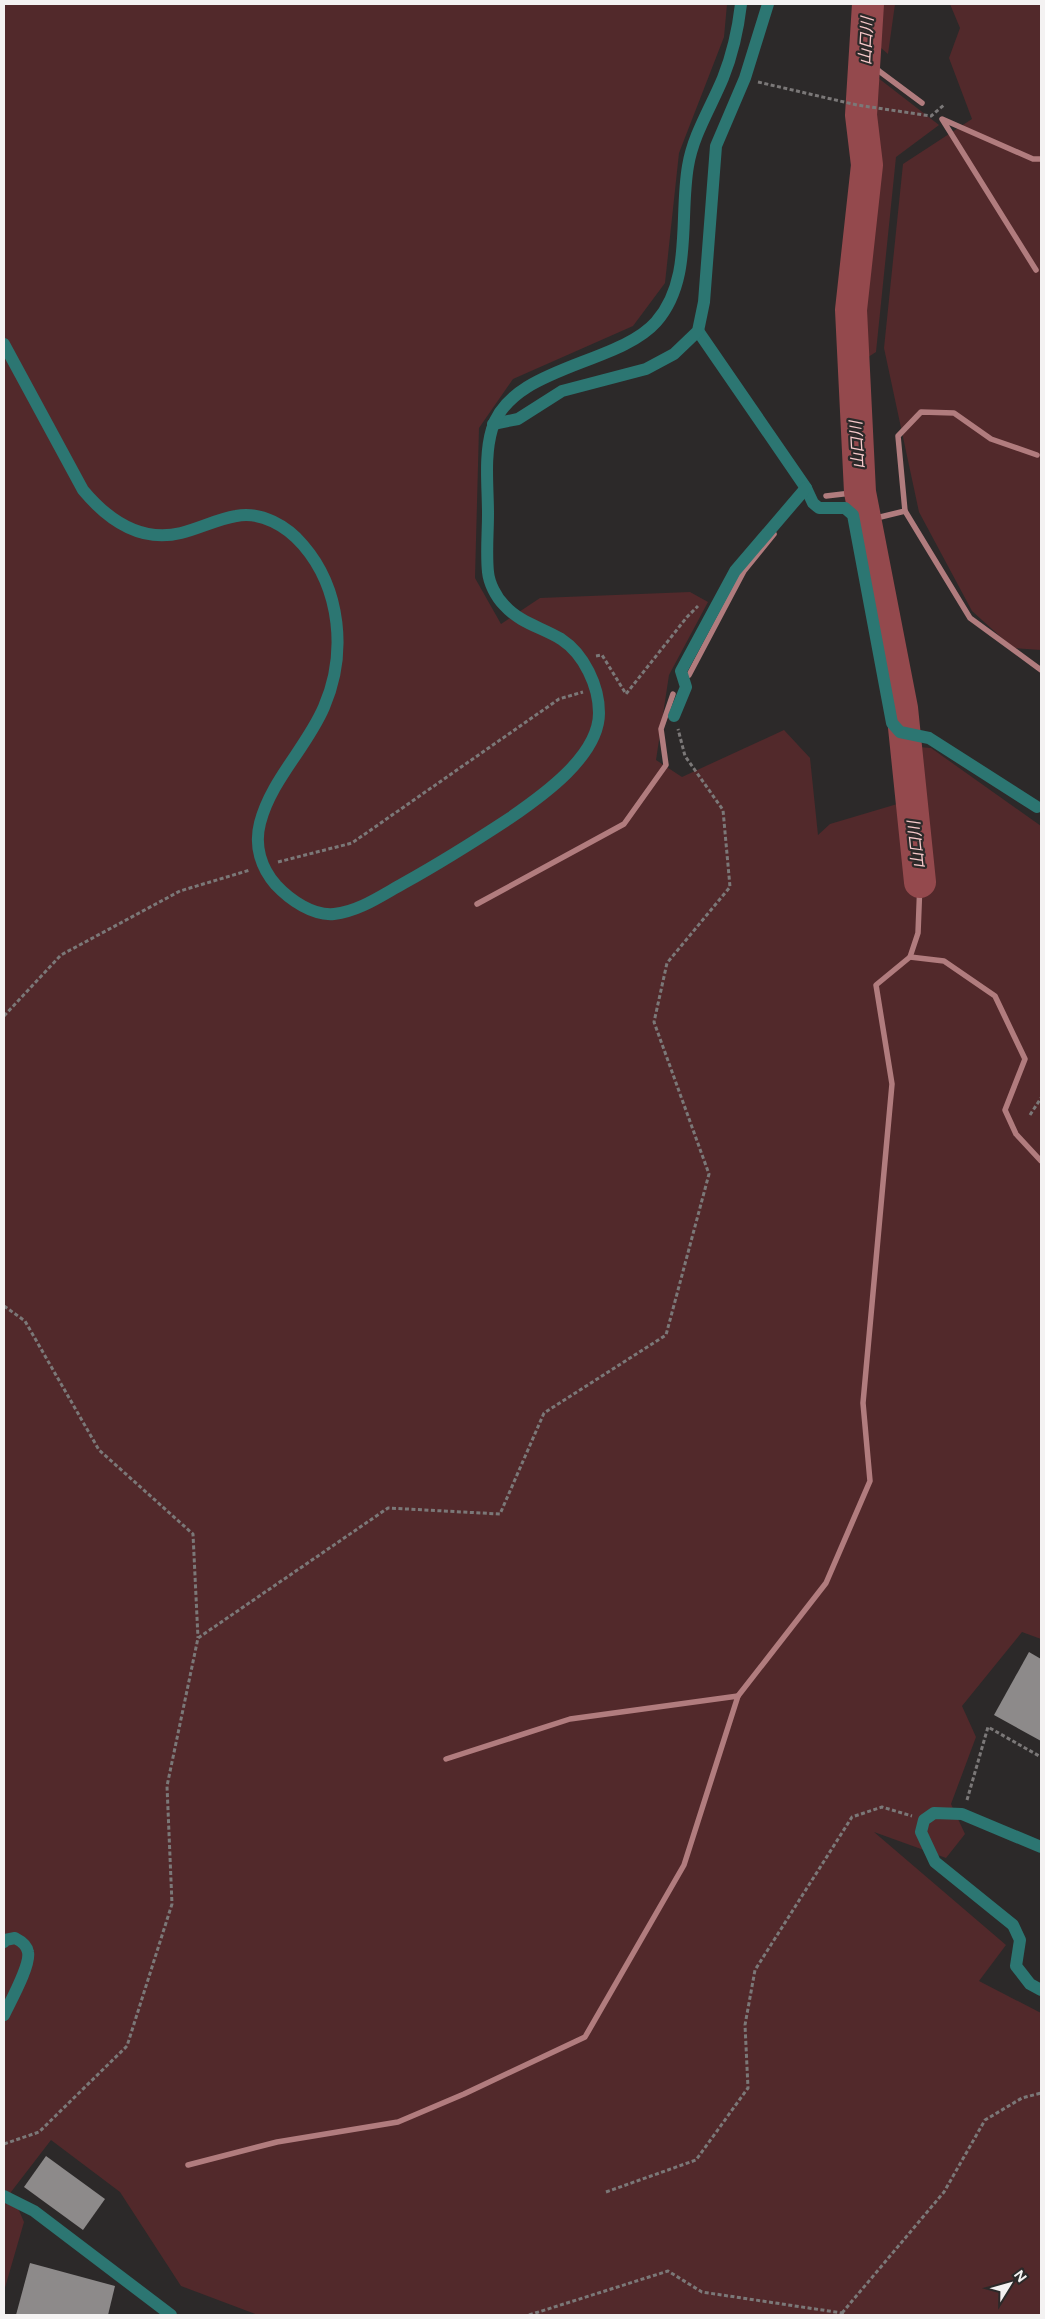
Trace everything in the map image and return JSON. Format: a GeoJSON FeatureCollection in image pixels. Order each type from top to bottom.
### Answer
{"type":"FeatureCollection","features":[{"type":"Feature","properties":{"kind":"street"},"geometry":{"type":"LineString","coordinates":[[4,344],[83,490],[98,508],[117,523],[139,533],[176,534],[239,515],[258,516],[285,527],[304,546],[328,585],[335,609],[338,633],[337,667],[324,708],[270,796],[259,825],[257,847],[263,866],[276,885],[289,896],[316,912],[333,914],[366,905],[459,852],[529,805],[570,770],[592,743],[600,717],[596,688],[582,659],[565,641],[520,620],[500,602],[488,577],[488,450],[493,424],[507,404],[530,385],[627,342],[651,327],[669,305],[678,282],[688,165],[694,141],[723,78],[736,40],[741,4]]}},
{"type":"Feature","properties":{"kind":"street"},"geometry":{"type":"LineString","coordinates":[[493,424],[518,419],[562,391],[646,369],[674,354],[698,331],[704,302],[716,146],[745,78],[768,4]]}},
{"type":"Feature","properties":{"kind":"street"},"geometry":{"type":"LineString","coordinates":[[698,331],[806,488],[813,503],[819,508],[845,508],[853,514],[892,723],[900,732],[929,738],[1037,807]]}},
{"type":"Feature","properties":{"kind":"street"},"geometry":{"type":"LineString","coordinates":[[674,716],[686,687],[681,671],[735,571],[806,488]]}},
{"type":"Feature","properties":{"kind":"street"},"geometry":{"type":"LineString","coordinates":[[1041,1847],[962,1814],[934,1813],[924,1820],[921,1832],[936,1862],[1012,1925],[1020,1940],[1016,1966],[1030,1984],[1041,1990]]}},
{"type":"Feature","properties":{"kind":"street"},"geometry":{"type":"LineString","coordinates":[[4,1942],[5,1940],[16,1938],[24,1943],[29,1953],[27,1965],[4,2016]]}},
{"type":"Feature","properties":{"kind":"street"},"geometry":{"type":"LineString","coordinates":[[4,2196],[34,2211],[171,2315]]}},
{"type":"Feature","properties":{"kind":"path"},"geometry":{"type":"LineString","coordinates":[[745,78],[872,108],[931,116],[944,105]]}},
{"type":"Feature","properties":{"kind":"path"},"geometry":{"type":"LineString","coordinates":[[582,659],[602,655],[626,694],[687,617],[700,604]]}},
{"type":"Feature","properties":{"kind":"path"},"geometry":{"type":"LineString","coordinates":[[4,1016],[61,955],[180,892],[263,866],[352,843],[559,699],[596,688]]}},
{"type":"Feature","properties":{"kind":"path"},"geometry":{"type":"LineString","coordinates":[[198,1638],[388,1508],[500,1514],[544,1413],[666,1335],[709,1174],[654,1022],[667,963],[730,887],[723,810],[685,756],[674,716]]}},
{"type":"Feature","properties":{"kind":"path"},"geometry":{"type":"LineString","coordinates":[[1030,1115],[1041,1098]]}},
{"type":"Feature","properties":{"kind":"path"},"geometry":{"type":"LineString","coordinates":[[4,1306],[25,1321],[99,1450],[193,1534],[198,1638],[167,1786],[172,1904],[127,2046],[39,2132],[4,2144]]}},
{"type":"Feature","properties":{"kind":"path"},"geometry":{"type":"LineString","coordinates":[[962,1814],[988,1727],[1041,1757]]}},
{"type":"Feature","properties":{"kind":"path"},"geometry":{"type":"LineString","coordinates":[[606,2192],[696,2160],[748,2088],[745,2025],[755,1970],[852,1817],[882,1808],[924,1820]]}},
{"type":"Feature","properties":{"kind":"path"},"geometry":{"type":"LineString","coordinates":[[529,2315],[668,2271],[702,2292],[843,2314],[944,2192],[985,2120],[1022,2098],[1041,2093]]}},
{"type":"Feature","properties":{"kind":"shaded area"},"geometry":{"type":"Polygon","coordinates":[[[4,4],[727,4],[724,37],[679,153],[665,283],[633,326],[513,379],[479,428],[475,578],[501,624],[540,598],[690,592],[708,602],[669,675],[656,760],[682,777],[784,730],[810,758],[818,835],[830,824],[904,802],[895,745],[931,748],[1041,826],[1041,1639],[1022,1632],[962,1706],[976,1737],[951,1804],[965,1834],[946,1858],[874,1832],[1006,1945],[979,1981],[1041,2013],[1041,2315],[258,2315],[181,2286],[120,2192],[51,2140],[11,2192],[24,2222],[4,2291],[4,4]]]}},
{"type":"Feature","properties":{"kind":"shaded area"},"geometry":{"type":"Polygon","coordinates":[[[874,4],[895,4],[888,54],[873,41],[874,4]]]}},
{"type":"Feature","properties":{"kind":"shaded area"},"geometry":{"type":"Polygon","coordinates":[[[950,4],[1041,4],[1041,650],[1013,648],[972,611],[919,512],[884,348],[903,164],[972,119],[949,58],[960,28],[950,4]]]}},
{"type":"Feature","properties":{"kind":"shaded area"},"geometry":{"type":"Polygon","coordinates":[[[873,74],[939,125],[896,157],[876,352],[865,359],[862,315],[879,174],[873,74]]]}},
{"type":"Feature","properties":{"kind":"building"},"geometry":{"type":"Polygon","coordinates":[[[1029,1652],[1041,1659],[1041,1741],[994,1715],[1029,1652]]]}},
{"type":"Feature","properties":{"kind":"building"},"geometry":{"type":"Polygon","coordinates":[[[46,2156],[105,2199],[83,2230],[24,2187],[46,2156]]]}},
{"type":"Feature","properties":{"kind":"building"},"geometry":{"type":"Polygon","coordinates":[[[30,2263],[115,2286],[108,2315],[16,2315],[30,2263]]]}},
{"type":"Feature","properties":{"kind":"waterway","name":"山口川"},"geometry":{"type":"LineString","coordinates":[[868,4],[861,115],[867,165],[851,310],[860,492],[902,708],[920,882]]}},
{"type":"Feature","properties":{"kind":"waterway"},"geometry":{"type":"LineString","coordinates":[[865,54],[879,71],[922,103]]}},
{"type":"Feature","properties":{"kind":"waterway"},"geometry":{"type":"LineString","coordinates":[[1036,270],[942,119],[1033,159],[1041,159]]}},
{"type":"Feature","properties":{"kind":"waterway"},"geometry":{"type":"LineString","coordinates":[[905,511],[898,436],[921,412],[954,413],[991,439],[1037,455]]}},
{"type":"Feature","properties":{"kind":"waterway"},"geometry":{"type":"LineString","coordinates":[[826,496],[860,492]]}},
{"type":"Feature","properties":{"kind":"waterway"},"geometry":{"type":"LineString","coordinates":[[864,521],[905,511],[970,618],[1041,670]]}},
{"type":"Feature","properties":{"kind":"waterway"},"geometry":{"type":"LineString","coordinates":[[689,675],[744,571],[774,534]]}},
{"type":"Feature","properties":{"kind":"waterway"},"geometry":{"type":"LineString","coordinates":[[477,904],[624,824],[666,765],[661,729],[673,694]]}},
{"type":"Feature","properties":{"kind":"waterway"},"geometry":{"type":"LineString","coordinates":[[188,2165],[277,2142],[398,2122],[464,2094],[585,2037],[684,1865],[738,1696],[826,1583],[870,1481],[863,1403],[892,1084],[876,985],[910,957],[918,933],[920,882]]}},
{"type":"Feature","properties":{"kind":"waterway"},"geometry":{"type":"LineString","coordinates":[[910,957],[944,961],[995,996],[1025,1059],[1005,1110],[1016,1134],[1041,1161]]}},
{"type":"Feature","properties":{"kind":"waterway"},"geometry":{"type":"LineString","coordinates":[[446,1759],[570,1719],[738,1696]]}}]}
